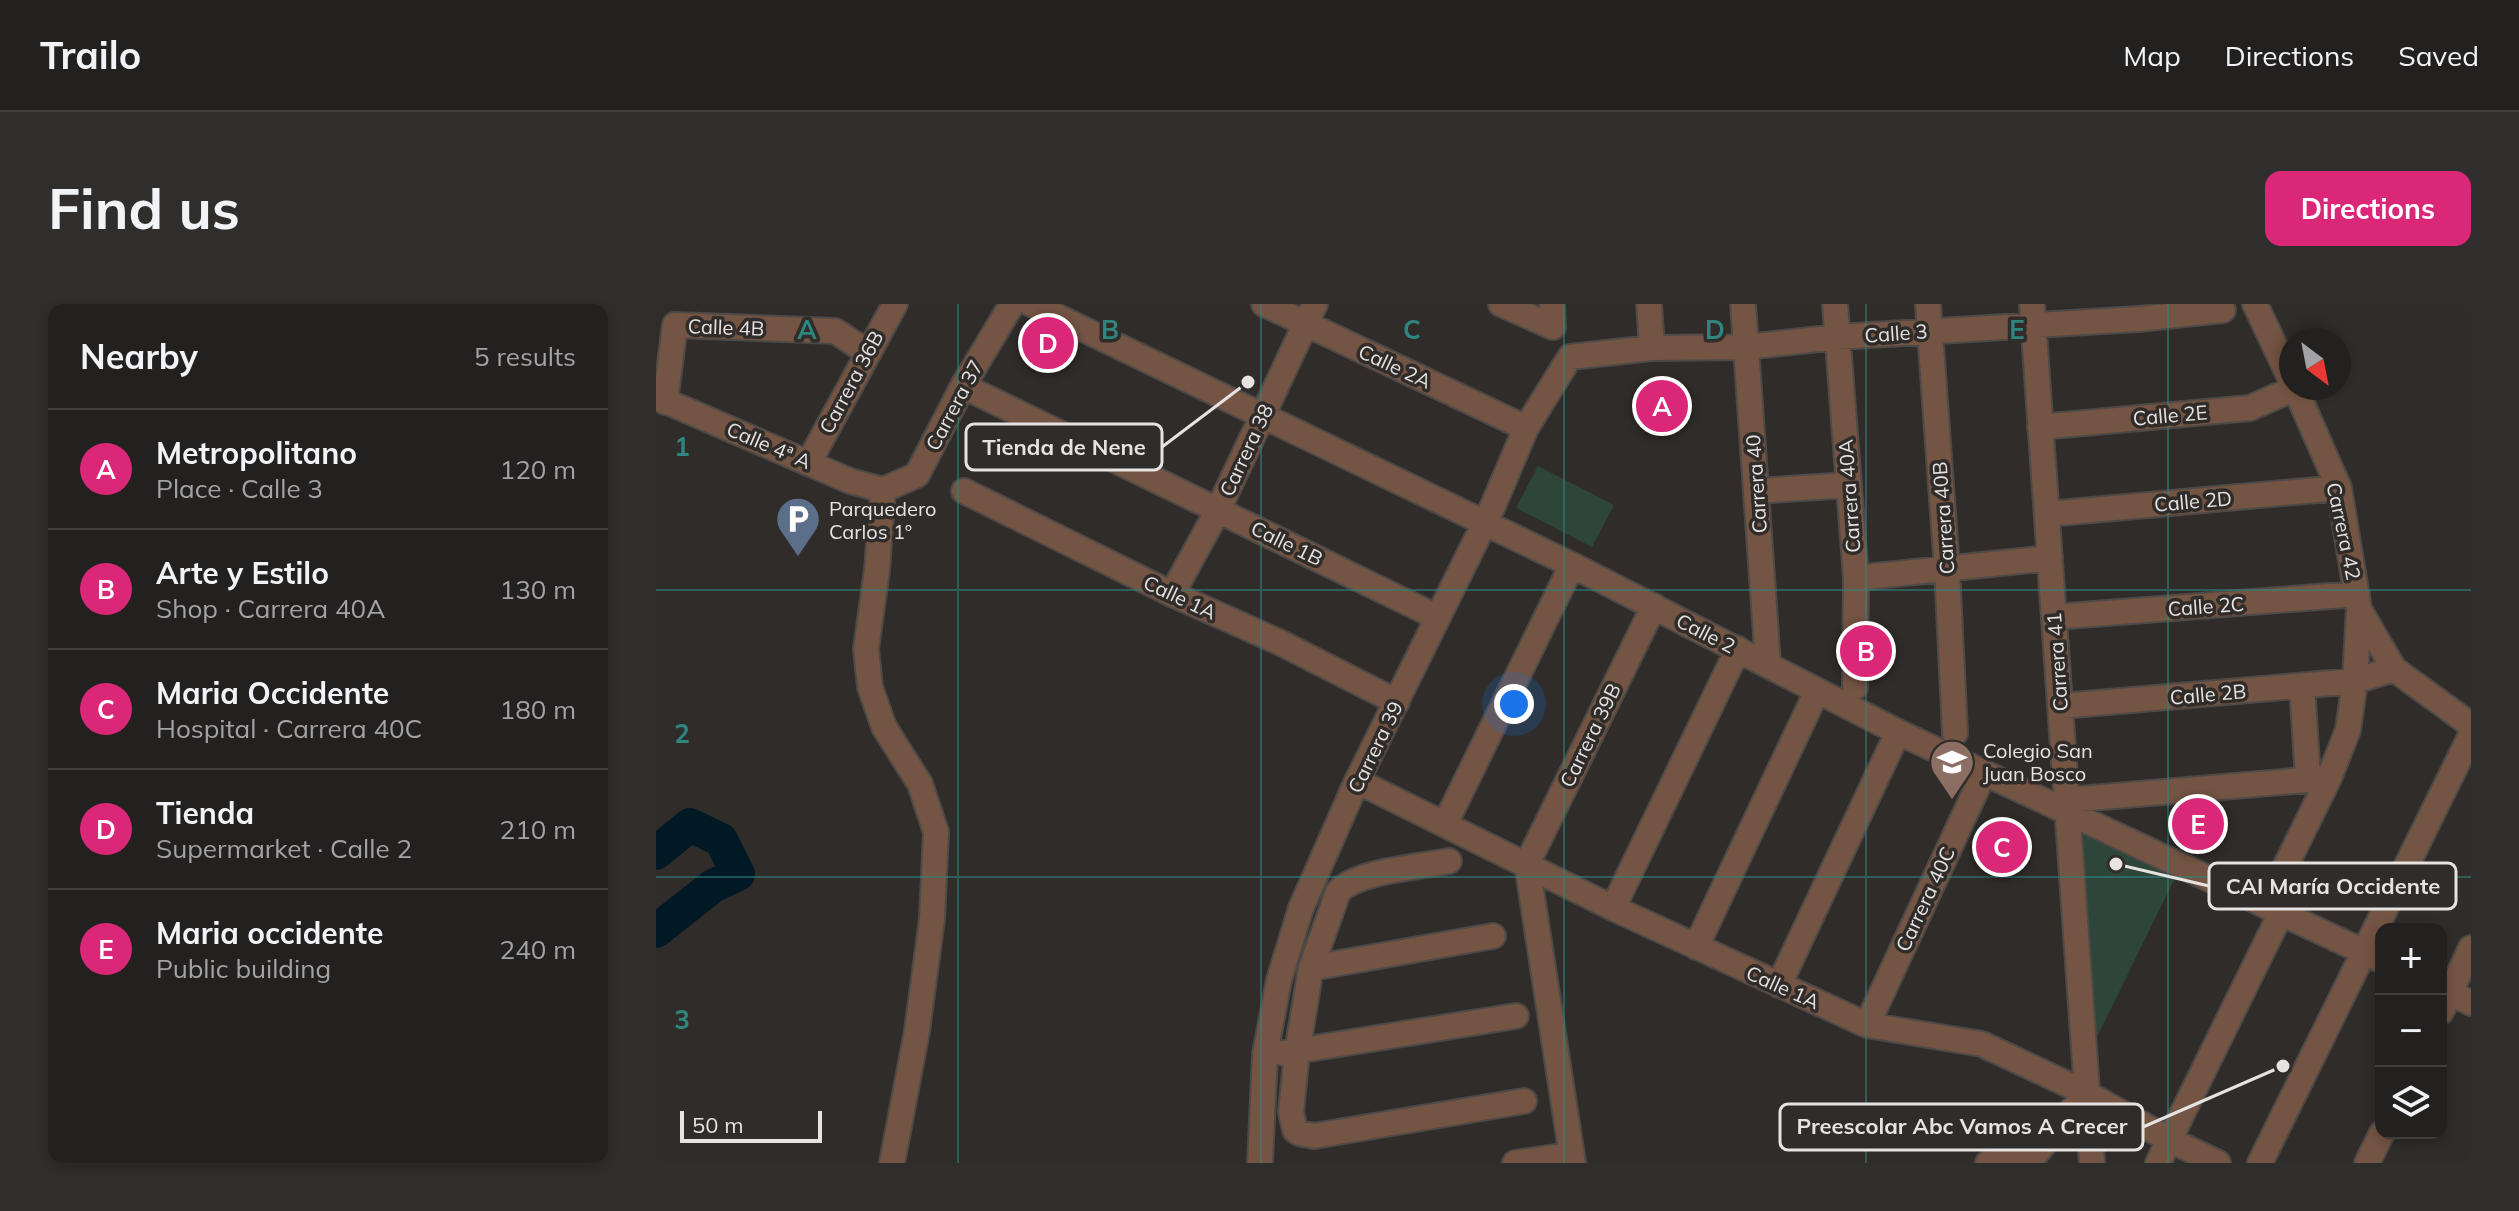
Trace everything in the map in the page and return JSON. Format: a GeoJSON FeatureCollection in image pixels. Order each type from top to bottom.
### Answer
{"type":"FeatureCollection","features":[{"type":"Feature","properties":{"kind":"street","name":"Carrera 36B"},"geometry":{"type":"LineString","coordinates":[[809,462],[895,304]]}},
{"type":"Feature","properties":{"kind":"street","name":"Carrera 37"},"geometry":{"type":"LineString","coordinates":[[883,490],[917,475],[963,386],[1012,304]]}},
{"type":"Feature","properties":{"kind":"street","name":"Calle 2"},"geometry":{"type":"LineString","coordinates":[[1031,304],[1572,565],[1898,732],[1984,773],[2067,806],[2372,956]]}},
{"type":"Feature","properties":{"kind":"street","name":"Calle 2A"},"geometry":{"type":"LineString","coordinates":[[1264,304],[1310,314],[1526,428]]}},
{"type":"Feature","properties":{"kind":"street"},"geometry":{"type":"LineString","coordinates":[[1501,304],[1553,316]]}},
{"type":"Feature","properties":{"kind":"street"},"geometry":{"type":"LineString","coordinates":[[1649,304],[1652,348]]}},
{"type":"Feature","properties":{"kind":"street","name":"Carrera 40"},"geometry":{"type":"LineString","coordinates":[[1743,304],[1768,664]]}},
{"type":"Feature","properties":{"kind":"street","name":"Carrera 40A"},"geometry":{"type":"LineString","coordinates":[[1835,304],[1856,578],[1855,687]]}},
{"type":"Feature","properties":{"kind":"street","name":"Carrera 40B"},"geometry":{"type":"LineString","coordinates":[[1928,304],[1955,733]]}},
{"type":"Feature","properties":{"kind":"street"},"geometry":{"type":"LineString","coordinates":[[2255,304],[2279,355]]}},
{"type":"Feature","properties":{"kind":"street","name":"Calle 3"},"geometry":{"type":"LineString","coordinates":[[1570,357],[1652,348],[1746,347],[1930,331],[2032,315],[2223,310]]}},
{"type":"Feature","properties":{"kind":"street","name":"Carrera 38"},"geometry":{"type":"LineString","coordinates":[[1172,594],[1218,510],[1310,314]]}},
{"type":"Feature","properties":{"kind":"street","name":"Carrera 41"},"geometry":{"type":"LineString","coordinates":[[2032,315],[2092,1163]]}},
{"type":"Feature","properties":{"kind":"street","name":"Calle 4B"},"geometry":{"type":"LineString","coordinates":[[661,399],[675,325],[835,331],[867,352]]}},
{"type":"Feature","properties":{"kind":"street","name":"Carrera 39"},"geometry":{"type":"LineString","coordinates":[[1260,1163],[1265,1054],[1289,943],[1301,908],[1357,781],[1484,524],[1526,428],[1570,357]]}},
{"type":"Feature","properties":{"kind":"street","name":"Calle 1B"},"geometry":{"type":"LineString","coordinates":[[963,386],[1437,617]]}},
{"type":"Feature","properties":{"kind":"street","name":"Calle 2E"},"geometry":{"type":"LineString","coordinates":[[2040,427],[2250,408],[2279,395]]}},
{"type":"Feature","properties":{"kind":"street","name":"Calle 4ª A"},"geometry":{"type":"LineString","coordinates":[[661,399],[850,481],[883,490]]}},
{"type":"Feature","properties":{"kind":"street","name":"Carrera 42"},"geometry":{"type":"LineString","coordinates":[[2158,1163],[2273,909],[2318,779],[2348,730],[2355,681],[2358,601],[2339,488],[2300,400]]}},
{"type":"Feature","properties":{"kind":"street"},"geometry":{"type":"LineString","coordinates":[[1756,491],[1848,485]]}},
{"type":"Feature","properties":{"kind":"street","name":"Calle 2D"},"geometry":{"type":"LineString","coordinates":[[2047,514],[2339,488]]}},
{"type":"Feature","properties":{"kind":"street"},"geometry":{"type":"LineString","coordinates":[[883,490],[877,570],[866,649],[870,687],[884,727],[920,784],[936,832],[932,919],[917,1031],[892,1163]]}},
{"type":"Feature","properties":{"kind":"street","name":"Calle 1A"},"geometry":{"type":"LineString","coordinates":[[964,491],[1397,702]]}},
{"type":"Feature","properties":{"kind":"street"},"geometry":{"type":"LineString","coordinates":[[1856,578],[2050,558]]}},
{"type":"Feature","properties":{"kind":"street"},"geometry":{"type":"LineString","coordinates":[[1445,824],[1572,565]]}},
{"type":"Feature","properties":{"kind":"street"},"geometry":{"type":"LineString","coordinates":[[2358,601],[2394,669],[2471,725]]}},
{"type":"Feature","properties":{"kind":"street","name":"Calle 2C"},"geometry":{"type":"LineString","coordinates":[[2054,617],[2358,601]]}},
{"type":"Feature","properties":{"kind":"street","name":"Carrera 39B"},"geometry":{"type":"LineString","coordinates":[[1527,864],[1654,606]]}},
{"type":"Feature","properties":{"kind":"street"},"geometry":{"type":"LineString","coordinates":[[1613,908],[1738,649]]}},
{"type":"Feature","properties":{"kind":"street"},"geometry":{"type":"LineString","coordinates":[[2355,681],[2394,669]]}},
{"type":"Feature","properties":{"kind":"street","name":"Calle 2B"},"geometry":{"type":"LineString","coordinates":[[2061,706],[2355,681]]}},
{"type":"Feature","properties":{"kind":"street"},"geometry":{"type":"LineString","coordinates":[[2067,806],[2318,779],[2302,686]]}},
{"type":"Feature","properties":{"kind":"street"},"geometry":{"type":"LineString","coordinates":[[1696,947],[1817,691]]}},
{"type":"Feature","properties":{"kind":"street"},"geometry":{"type":"LineString","coordinates":[[1779,985],[1898,732]]}},
{"type":"Feature","properties":{"kind":"street"},"geometry":{"type":"LineString","coordinates":[[2260,1163],[2372,956],[2471,735]]}},
{"type":"Feature","properties":{"kind":"street","name":"Carrera 40C"},"geometry":{"type":"LineString","coordinates":[[1867,1025],[1984,773]]}},
{"type":"Feature","properties":{"kind":"street","name":"Calle 1A"},"geometry":{"type":"LineString","coordinates":[[1357,781],[1613,908],[1867,1025],[1982,1044],[2086,1093],[2218,1163]]}},
{"type":"Feature","properties":{"kind":"street"},"geometry":{"type":"LineString","coordinates":[[1449,861],[1346,883],[1334,901],[1311,968],[1297,1052],[1292,1121],[1295,1130],[1314,1136],[1524,1101]]}},
{"type":"Feature","properties":{"kind":"street"},"geometry":{"type":"LineString","coordinates":[[1515,1163],[1572,1159],[1527,864]]}},
{"type":"Feature","properties":{"kind":"street"},"geometry":{"type":"LineString","coordinates":[[1311,968],[1493,936]]}},
{"type":"Feature","properties":{"kind":"street"},"geometry":{"type":"LineString","coordinates":[[2451,999],[2471,948]]}},
{"type":"Feature","properties":{"kind":"street"},"geometry":{"type":"LineString","coordinates":[[1265,1054],[1297,1052],[1516,1016]]}},
{"type":"Feature","properties":{"kind":"street"},"geometry":{"type":"LineString","coordinates":[[1988,1163],[2034,1159],[2086,1093]]}},
{"type":"Feature","properties":{"kind":"street"},"geometry":{"type":"LineString","coordinates":[[2367,1163],[2379,1139]]}},
{"type":"Feature","properties":{"kind":"green space"},"geometry":{"type":"Polygon","coordinates":[[[1538,466],[1614,505],[1592,547],[1516,508],[1538,466]]]}},
{"type":"Feature","properties":{"kind":"green space"},"geometry":{"type":"Polygon","coordinates":[[[2079,828],[2176,876],[2096,1039],[2079,828]]]}},
{"type":"Feature","properties":{"kind":"waterway"},"geometry":{"type":"LineString","coordinates":[[656,853],[690,825],[721,840],[738,874],[713,886],[656,931]]}},
{"type":"Feature","properties":{"kind":"place","name":"Tienda"},"geometry":{"type":"Point","coordinates":[1048,343]}},
{"type":"Feature","properties":{"kind":"place","name":"Tienda de Nene"},"geometry":{"type":"Point","coordinates":[1248,382]}},
{"type":"Feature","properties":{"kind":"place","name":"Metropolitano"},"geometry":{"type":"Point","coordinates":[1662,406]}},
{"type":"Feature","properties":{"kind":"place","name":"Parquedero Carlos 1º"},"geometry":{"type":"Point","coordinates":[798,558]}},
{"type":"Feature","properties":{"kind":"place","name":"Arte y Estilo"},"geometry":{"type":"Point","coordinates":[1866,651]}},
{"type":"Feature","properties":{"kind":"place","name":"Colegio San Juan Bosco"},"geometry":{"type":"Point","coordinates":[1952,801]}},
{"type":"Feature","properties":{"kind":"place","name":"Maria occidente"},"geometry":{"type":"Point","coordinates":[2198,824]}},
{"type":"Feature","properties":{"kind":"place","name":"Maria Occidente"},"geometry":{"type":"Point","coordinates":[2002,847]}},
{"type":"Feature","properties":{"kind":"place","name":"CAI María Occidente"},"geometry":{"type":"Point","coordinates":[2116,864]}},
{"type":"Feature","properties":{"kind":"place","name":"Preescolar Abc Vamos A Crecer"},"geometry":{"type":"Point","coordinates":[2283,1066]}}]}
